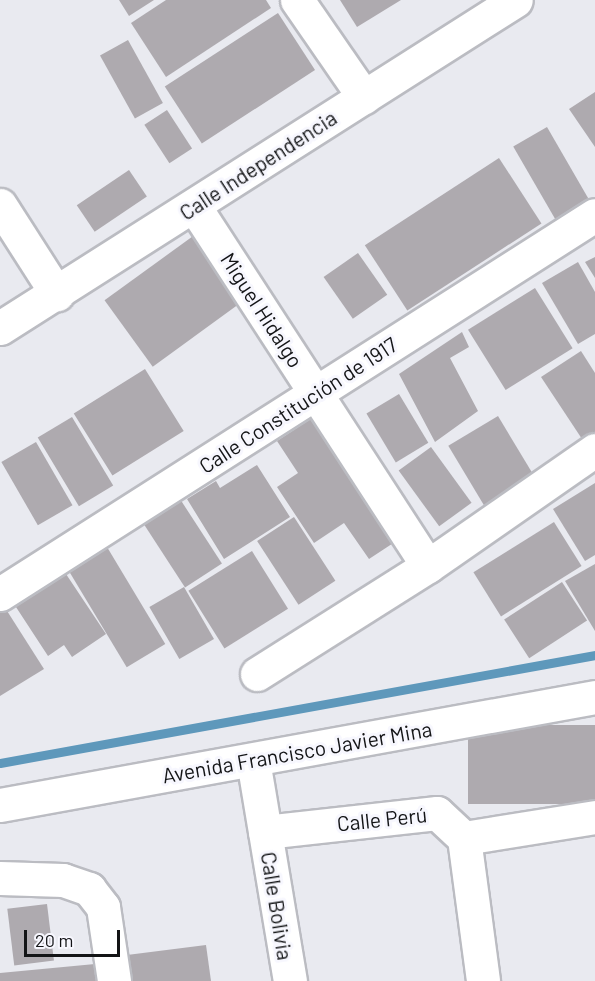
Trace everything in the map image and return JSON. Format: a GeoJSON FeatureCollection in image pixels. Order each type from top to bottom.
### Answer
{"type":"FeatureCollection","features":[{"type":"Feature","properties":{"kind":"street"},"geometry":{"type":"LineString","coordinates":[[297,0],[364,97]]}},
{"type":"Feature","properties":{"kind":"street","name":"Calle Independencia"},"geometry":{"type":"LineString","coordinates":[[0,328],[57,294],[516,0]]}},
{"type":"Feature","properties":{"kind":"street"},"geometry":{"type":"LineString","coordinates":[[0,205],[57,294]]}},
{"type":"Feature","properties":{"kind":"street","name":"Miguel Hidalgo"},"geometry":{"type":"LineString","coordinates":[[194,206],[428,566]]}},
{"type":"Feature","properties":{"kind":"street","name":"Calle Constitución de 1917"},"geometry":{"type":"LineString","coordinates":[[0,594],[595,214]]}},
{"type":"Feature","properties":{"kind":"street"},"geometry":{"type":"LineString","coordinates":[[257,674],[428,566],[595,450]]}},
{"type":"Feature","properties":{"kind":"street","name":"Avenida Francisco Javier Mina"},"geometry":{"type":"LineString","coordinates":[[1,808],[595,697]]}},
{"type":"Feature","properties":{"kind":"street","name":"Calle Bolivia"},"geometry":{"type":"LineString","coordinates":[[253,760],[290,981]]}},
{"type":"Feature","properties":{"kind":"street","name":"Calle Perú"},"geometry":{"type":"LineString","coordinates":[[265,832],[437,813],[464,838]]}},
{"type":"Feature","properties":{"kind":"street"},"geometry":{"type":"LineString","coordinates":[[483,981],[464,838],[595,817]]}},
{"type":"Feature","properties":{"kind":"street"},"geometry":{"type":"LineString","coordinates":[[0,878],[63,880],[89,889],[103,908],[114,981]]}},
{"type":"Feature","properties":{"kind":"building"},"geometry":{"type":"Polygon","coordinates":[[[119,0],[154,0],[129,16],[119,0]]]}},
{"type":"Feature","properties":{"kind":"building"},"geometry":{"type":"Polygon","coordinates":[[[166,0],[266,0],[271,8],[166,77],[131,23],[166,0]]]}},
{"type":"Feature","properties":{"kind":"building"},"geometry":{"type":"Polygon","coordinates":[[[340,0],[401,0],[357,27],[340,0]]]}},
{"type":"Feature","properties":{"kind":"building"},"geometry":{"type":"Polygon","coordinates":[[[278,13],[315,70],[202,144],[165,87],[278,13]]]}},
{"type":"Feature","properties":{"kind":"building"},"geometry":{"type":"Polygon","coordinates":[[[128,40],[163,103],[135,118],[100,56],[128,40]]]}},
{"type":"Feature","properties":{"kind":"building"},"geometry":{"type":"Polygon","coordinates":[[[595,92],[595,147],[569,109],[595,92]]]}},
{"type":"Feature","properties":{"kind":"building"},"geometry":{"type":"Polygon","coordinates":[[[167,110],[192,149],[169,163],[144,125],[167,110]]]}},
{"type":"Feature","properties":{"kind":"building"},"geometry":{"type":"Polygon","coordinates":[[[547,127],[590,201],[556,220],[513,146],[547,127]]]}},
{"type":"Feature","properties":{"kind":"building"},"geometry":{"type":"Polygon","coordinates":[[[499,158],[541,223],[407,311],[365,245],[499,158]]]}},
{"type":"Feature","properties":{"kind":"building"},"geometry":{"type":"Polygon","coordinates":[[[129,170],[147,197],[95,232],[77,205],[129,170]]]}},
{"type":"Feature","properties":{"kind":"building"},"geometry":{"type":"Polygon","coordinates":[[[200,231],[248,297],[153,367],[105,300],[200,231]]]}},
{"type":"Feature","properties":{"kind":"building"},"geometry":{"type":"Polygon","coordinates":[[[358,253],[387,295],[353,319],[324,277],[358,253]]]}},
{"type":"Feature","properties":{"kind":"building"},"geometry":{"type":"Polygon","coordinates":[[[595,257],[595,278],[585,262],[595,257]]]}},
{"type":"Feature","properties":{"kind":"building"},"geometry":{"type":"Polygon","coordinates":[[[578,262],[595,292],[595,334],[578,344],[542,283],[578,262]]]}},
{"type":"Feature","properties":{"kind":"building"},"geometry":{"type":"Polygon","coordinates":[[[535,288],[573,348],[506,390],[468,330],[535,288]]]}},
{"type":"Feature","properties":{"kind":"building"},"geometry":{"type":"Polygon","coordinates":[[[462,332],[469,347],[450,358],[478,411],[435,442],[399,374],[462,332]]]}},
{"type":"Feature","properties":{"kind":"building"},"geometry":{"type":"Polygon","coordinates":[[[581,351],[595,373],[595,434],[584,442],[541,377],[581,351]]]}},
{"type":"Feature","properties":{"kind":"building"},"geometry":{"type":"Polygon","coordinates":[[[145,369],[184,431],[112,475],[74,414],[145,369]]]}},
{"type":"Feature","properties":{"kind":"building"},"geometry":{"type":"Polygon","coordinates":[[[399,394],[428,443],[396,462],[366,414],[399,394]]]}},
{"type":"Feature","properties":{"kind":"building"},"geometry":{"type":"Polygon","coordinates":[[[321,412],[404,536],[369,559],[344,523],[314,543],[277,487],[298,473],[277,441],[321,412]]]}},
{"type":"Feature","properties":{"kind":"building"},"geometry":{"type":"Polygon","coordinates":[[[498,416],[535,477],[485,507],[448,446],[498,416]]]}},
{"type":"Feature","properties":{"kind":"building"},"geometry":{"type":"Polygon","coordinates":[[[72,417],[113,486],[79,506],[38,438],[72,417]]]}},
{"type":"Feature","properties":{"kind":"building"},"geometry":{"type":"Polygon","coordinates":[[[36,442],[72,505],[38,525],[1,462],[36,442]]]}},
{"type":"Feature","properties":{"kind":"building"},"geometry":{"type":"Polygon","coordinates":[[[431,447],[472,503],[439,526],[399,471],[431,447]]]}},
{"type":"Feature","properties":{"kind":"building"},"geometry":{"type":"Polygon","coordinates":[[[257,465],[290,517],[224,559],[187,499],[216,481],[220,488],[257,465]]]}},
{"type":"Feature","properties":{"kind":"building"},"geometry":{"type":"Polygon","coordinates":[[[595,483],[595,555],[585,561],[553,509],[595,483]]]}},
{"type":"Feature","properties":{"kind":"building"},"geometry":{"type":"Polygon","coordinates":[[[180,499],[222,564],[185,588],[143,523],[180,499]]]}},
{"type":"Feature","properties":{"kind":"building"},"geometry":{"type":"Polygon","coordinates":[[[294,517],[335,581],[298,605],[257,541],[294,517]]]}},
{"type":"Feature","properties":{"kind":"building"},"geometry":{"type":"Polygon","coordinates":[[[554,522],[582,566],[501,616],[473,572],[554,522]]]}},
{"type":"Feature","properties":{"kind":"building"},"geometry":{"type":"Polygon","coordinates":[[[104,542],[165,644],[127,667],[65,565],[104,542]]]}},
{"type":"Feature","properties":{"kind":"building"},"geometry":{"type":"Polygon","coordinates":[[[252,551],[288,609],[224,648],[188,591],[252,551]]]}},
{"type":"Feature","properties":{"kind":"building"},"geometry":{"type":"Polygon","coordinates":[[[595,564],[595,631],[565,581],[595,564]]]}},
{"type":"Feature","properties":{"kind":"building"},"geometry":{"type":"Polygon","coordinates":[[[64,571],[106,634],[72,657],[64,645],[48,656],[14,604],[64,571]]]}},
{"type":"Feature","properties":{"kind":"building"},"geometry":{"type":"Polygon","coordinates":[[[562,582],[587,621],[529,658],[504,620],[562,582]]]}},
{"type":"Feature","properties":{"kind":"building"},"geometry":{"type":"Polygon","coordinates":[[[184,587],[214,639],[179,659],[149,607],[184,587]]]}},
{"type":"Feature","properties":{"kind":"building"},"geometry":{"type":"Polygon","coordinates":[[[2,603],[44,669],[0,696],[0,604],[2,603]]]}},
{"type":"Feature","properties":{"kind":"building"},"geometry":{"type":"Polygon","coordinates":[[[468,725],[595,725],[595,804],[468,804],[468,725]]]}},
{"type":"Feature","properties":{"kind":"building"},"geometry":{"type":"Polygon","coordinates":[[[47,904],[54,961],[14,965],[7,909],[47,904]]]}},
{"type":"Feature","properties":{"kind":"building"},"geometry":{"type":"Polygon","coordinates":[[[206,945],[211,981],[130,981],[127,955],[206,945]]]}},
{"type":"Feature","properties":{"kind":"building"},"geometry":{"type":"Polygon","coordinates":[[[95,964],[97,981],[0,981],[0,973],[95,964]]]}},
{"type":"Feature","properties":{"kind":"waterway"},"geometry":{"type":"LineString","coordinates":[[0,763],[595,655]]}}]}
